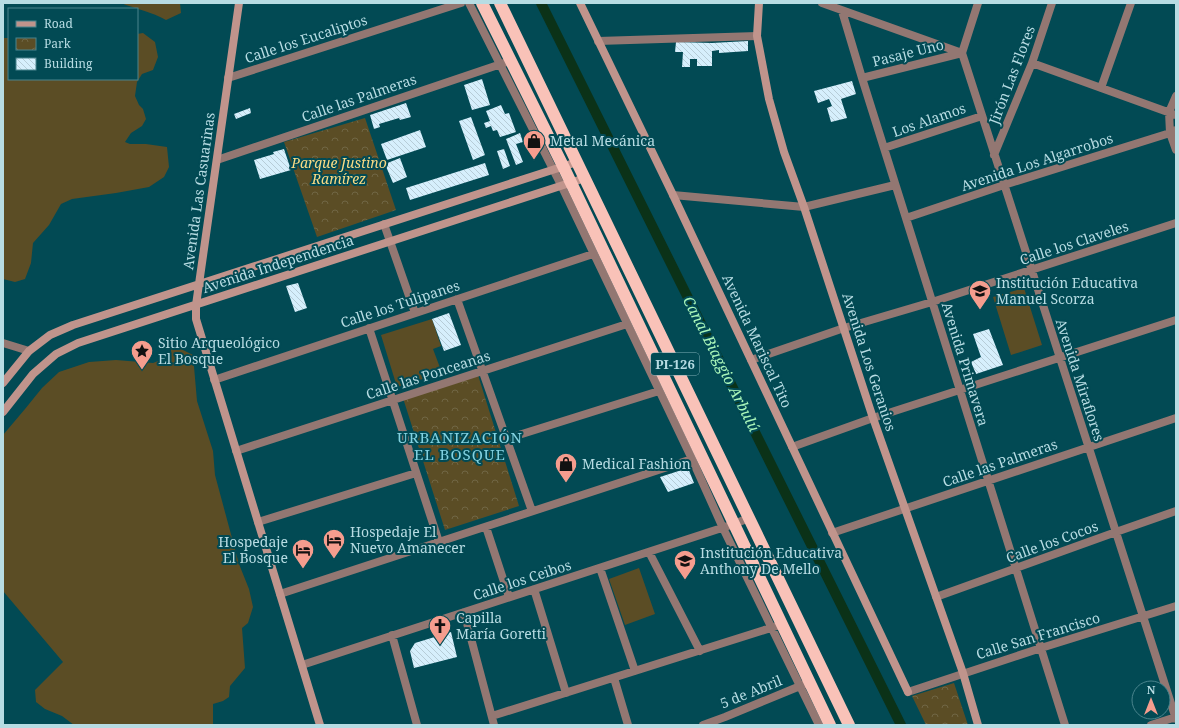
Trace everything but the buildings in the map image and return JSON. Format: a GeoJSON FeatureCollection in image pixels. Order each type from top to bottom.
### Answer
{"type":"FeatureCollection","features":[{"type":"Feature","properties":{"kind":"highway","name":"PI-126"},"geometry":{"type":"LineString","coordinates":[[482,3],[505,63],[566,184],[805,684],[830,725]]}},
{"type":"Feature","properties":{"kind":"highway","name":"PI-126"},"geometry":{"type":"LineString","coordinates":[[500,3],[849,725]]}},
{"type":"Feature","properties":{"kind":"street","name":"Avenida Las Casuarinas"},"geometry":{"type":"LineString","coordinates":[[239,3],[196,305],[196,319],[320,725]]}},
{"type":"Feature","properties":{"kind":"street","name":"Calle los Eucaliptos"},"geometry":{"type":"LineString","coordinates":[[228,78],[461,3]]}},
{"type":"Feature","properties":{"kind":"street"},"geometry":{"type":"LineString","coordinates":[[469,3],[505,63]]}},
{"type":"Feature","properties":{"kind":"street","name":"Avenida Mariscal Tito"},"geometry":{"type":"LineString","coordinates":[[580,3],[674,195],[908,692]]}},
{"type":"Feature","properties":{"kind":"street","name":"Avenida Los Geranios"},"geometry":{"type":"LineString","coordinates":[[758,3],[757,36],[769,99],[784,152],[804,207],[873,418],[964,673],[978,725]]}},
{"type":"Feature","properties":{"kind":"street"},"geometry":{"type":"LineString","coordinates":[[822,3],[962,53],[978,3]]}},
{"type":"Feature","properties":{"kind":"street","name":"Jirón Las Flores"},"geometry":{"type":"LineString","coordinates":[[994,155],[1032,63],[1052,3]]}},
{"type":"Feature","properties":{"kind":"street"},"geometry":{"type":"LineString","coordinates":[[1101,88],[1131,3]]}},
{"type":"Feature","properties":{"kind":"street","name":"Avenida Primavera"},"geometry":{"type":"LineString","coordinates":[[842,11],[1065,725]]}},
{"type":"Feature","properties":{"kind":"street"},"geometry":{"type":"LineString","coordinates":[[598,41],[757,36]]}},
{"type":"Feature","properties":{"kind":"street","name":"Pasaje Uno"},"geometry":{"type":"LineString","coordinates":[[862,78],[962,53]]}},
{"type":"Feature","properties":{"kind":"street","name":"Avenida Miraflores"},"geometry":{"type":"LineString","coordinates":[[962,53],[1176,718]]}},
{"type":"Feature","properties":{"kind":"street","name":"Calle las Palmeras"},"geometry":{"type":"LineString","coordinates":[[216,160],[505,63]]}},
{"type":"Feature","properties":{"kind":"street"},"geometry":{"type":"LineString","coordinates":[[1032,63],[1173,113]]}},
{"type":"Feature","properties":{"kind":"street"},"geometry":{"type":"LineString","coordinates":[[1176,96],[1173,113],[1173,132],[1176,150]]}},
{"type":"Feature","properties":{"kind":"street","name":"Los Alamos"},"geometry":{"type":"LineString","coordinates":[[884,148],[982,116]]}},
{"type":"Feature","properties":{"kind":"street","name":"Avenida Los Algarrobos"},"geometry":{"type":"LineString","coordinates":[[906,218],[1004,185],[1173,132]]}},
{"type":"Feature","properties":{"kind":"street","name":"Avenida Independencia"},"geometry":{"type":"LineString","coordinates":[[3,383],[29,351],[50,335],[73,326],[577,162]]}},
{"type":"Feature","properties":{"kind":"street","name":"Avenida Independencia"},"geometry":{"type":"LineString","coordinates":[[3,412],[33,374],[56,354],[78,343],[585,178]]}},
{"type":"Feature","properties":{"kind":"street"},"geometry":{"type":"LineString","coordinates":[[566,184],[593,254],[692,459],[729,526]]}},
{"type":"Feature","properties":{"kind":"street"},"geometry":{"type":"LineString","coordinates":[[674,195],[804,207],[895,184]]}},
{"type":"Feature","properties":{"kind":"street","name":"Calle los Claveles"},"geometry":{"type":"LineString","coordinates":[[751,360],[844,328],[932,302],[1176,223]]}},
{"type":"Feature","properties":{"kind":"street"},"geometry":{"type":"LineString","coordinates":[[384,224],[415,313]]}},
{"type":"Feature","properties":{"kind":"street","name":"Calle los Tulipanes"},"geometry":{"type":"LineString","coordinates":[[214,380],[593,254]]}},
{"type":"Feature","properties":{"kind":"street"},"geometry":{"type":"LineString","coordinates":[[457,299],[532,511]]}},
{"type":"Feature","properties":{"kind":"street"},"geometry":{"type":"LineString","coordinates":[[792,446],[873,418],[1176,320]]}},
{"type":"Feature","properties":{"kind":"street","name":"Calle las Ponceanas"},"geometry":{"type":"LineString","coordinates":[[236,451],[627,324]]}},
{"type":"Feature","properties":{"kind":"street"},"geometry":{"type":"LineString","coordinates":[[368,328],[439,542]]}},
{"type":"Feature","properties":{"kind":"street"},"geometry":{"type":"LineString","coordinates":[[3,343],[29,351]]}},
{"type":"Feature","properties":{"kind":"street"},"geometry":{"type":"LineString","coordinates":[[506,439],[659,391]]}},
{"type":"Feature","properties":{"kind":"street","name":"Calle las Palmeras"},"geometry":{"type":"LineString","coordinates":[[832,533],[1176,418]]}},
{"type":"Feature","properties":{"kind":"street"},"geometry":{"type":"LineString","coordinates":[[280,594],[692,459]]}},
{"type":"Feature","properties":{"kind":"street"},"geometry":{"type":"LineString","coordinates":[[258,522],[416,473]]}},
{"type":"Feature","properties":{"kind":"street","name":"Calle los Cocos"},"geometry":{"type":"LineString","coordinates":[[936,597],[1176,512]]}},
{"type":"Feature","properties":{"kind":"street","name":"Calle los Ceibos"},"geometry":{"type":"LineString","coordinates":[[302,665],[729,526],[749,518]]}},
{"type":"Feature","properties":{"kind":"street"},"geometry":{"type":"LineString","coordinates":[[486,526],[509,597]]}},
{"type":"Feature","properties":{"kind":"street"},"geometry":{"type":"LineString","coordinates":[[649,552],[700,651]]}},
{"type":"Feature","properties":{"kind":"street"},"geometry":{"type":"LineString","coordinates":[[600,568],[635,671]]}},
{"type":"Feature","properties":{"kind":"street"},"geometry":{"type":"LineString","coordinates":[[534,589],[566,693]]}},
{"type":"Feature","properties":{"kind":"street","name":"Calle San Francisco"},"geometry":{"type":"LineString","coordinates":[[908,692],[1041,648],[1176,606]]}},
{"type":"Feature","properties":{"kind":"street"},"geometry":{"type":"LineString","coordinates":[[464,612],[494,725]]}},
{"type":"Feature","properties":{"kind":"street"},"geometry":{"type":"LineString","coordinates":[[492,716],[777,626]]}},
{"type":"Feature","properties":{"kind":"street"},"geometry":{"type":"LineString","coordinates":[[392,635],[417,725]]}},
{"type":"Feature","properties":{"kind":"street"},"geometry":{"type":"LineString","coordinates":[[614,678],[628,725]]}},
{"type":"Feature","properties":{"kind":"street"},"geometry":{"type":"LineString","coordinates":[[805,684],[819,725]]}},
{"type":"Feature","properties":{"kind":"street","name":"5 de Abril"},"geometry":{"type":"LineString","coordinates":[[703,725],[805,684]]}},
{"type":"Feature","properties":{"kind":"street"},"geometry":{"type":"LineString","coordinates":[[725,717],[729,725]]}},
{"type":"Feature","properties":{"kind":"street"},"geometry":{"type":"LineString","coordinates":[[1151,725],[1176,718]]}},
{"type":"Feature","properties":{"kind":"green space"},"geometry":{"type":"Polygon","coordinates":[[[121,3],[180,3],[181,13],[166,20],[121,3]]]}},
{"type":"Feature","properties":{"kind":"green space"},"geometry":{"type":"Polygon","coordinates":[[[143,33],[155,42],[158,57],[153,70],[142,74],[137,82],[135,96],[139,105],[143,109],[146,119],[142,126],[131,133],[125,142],[130,144],[146,144],[167,147],[169,167],[164,177],[149,187],[72,199],[61,204],[49,225],[33,243],[31,263],[25,279],[15,282],[3,279],[3,38],[8,38],[8,80],[138,80],[138,34],[143,33]]]}},
{"type":"Feature","properties":{"kind":"green space","name":"Parque Justino Ramírez"},"geometry":{"type":"Polygon","coordinates":[[[365,118],[396,210],[317,237],[284,142],[365,118]]]}},
{"type":"Feature","properties":{"kind":"green space"},"geometry":{"type":"Polygon","coordinates":[[[1024,288],[1042,345],[1011,355],[993,297],[1024,288]]]}},
{"type":"Feature","properties":{"kind":"green space"},"geometry":{"type":"Polygon","coordinates":[[[432,319],[441,346],[433,349],[442,373],[397,387],[381,335],[432,319]]]}},
{"type":"Feature","properties":{"kind":"green space"},"geometry":{"type":"Polygon","coordinates":[[[171,344],[193,355],[197,401],[213,451],[215,475],[239,564],[249,589],[253,607],[248,623],[242,628],[245,668],[230,686],[229,697],[223,701],[213,704],[213,725],[74,725],[62,716],[45,709],[36,702],[35,690],[63,662],[3,591],[3,435],[42,388],[59,372],[89,362],[116,360],[153,363],[171,356],[171,344]]]}},
{"type":"Feature","properties":{"kind":"green space"},"geometry":{"type":"Polygon","coordinates":[[[478,375],[519,506],[445,530],[403,398],[478,375]]]}},
{"type":"Feature","properties":{"kind":"green space"},"geometry":{"type":"Polygon","coordinates":[[[639,568],[655,614],[625,625],[609,579],[639,568]]]}},
{"type":"Feature","properties":{"kind":"green space"},"geometry":{"type":"Polygon","coordinates":[[[954,683],[968,725],[926,725],[912,696],[954,683]]]}},
{"type":"Feature","properties":{"kind":"waterway","name":"Canal Biaggio Arbulú"},"geometry":{"type":"LineString","coordinates":[[541,3],[901,725]]}},
{"type":"Feature","properties":{"kind":"place","name":"Metal Mecánica"},"geometry":{"type":"Point","coordinates":[534,160]}},
{"type":"Feature","properties":{"kind":"place","name":"Institución Educativa Manuel Scorza"},"geometry":{"type":"Point","coordinates":[980,310]}},
{"type":"Feature","properties":{"kind":"place","name":"Sitio Arqueológico El Bosque"},"geometry":{"type":"Point","coordinates":[142,370]}},
{"type":"Feature","properties":{"kind":"place","name":"Medical Fashion"},"geometry":{"type":"Point","coordinates":[566,484]}},
{"type":"Feature","properties":{"kind":"place","name":"Hospedaje El Nuevo Amanecer"},"geometry":{"type":"Point","coordinates":[334,560]}},
{"type":"Feature","properties":{"kind":"place","name":"Hospedaje El Bosque"},"geometry":{"type":"Point","coordinates":[303,570]}},
{"type":"Feature","properties":{"kind":"place","name":"Institución Educativa Anthony De Mello"},"geometry":{"type":"Point","coordinates":[685,580]}},
{"type":"Feature","properties":{"kind":"place","name":"Capilla María Goretti"},"geometry":{"type":"Point","coordinates":[440,646]}},
{"type":"Feature","properties":{"kind":"district","name":"URBANIZACIÓN EL BOSQUE"},"geometry":{"type":"Point","coordinates":[460,446]}}]}
